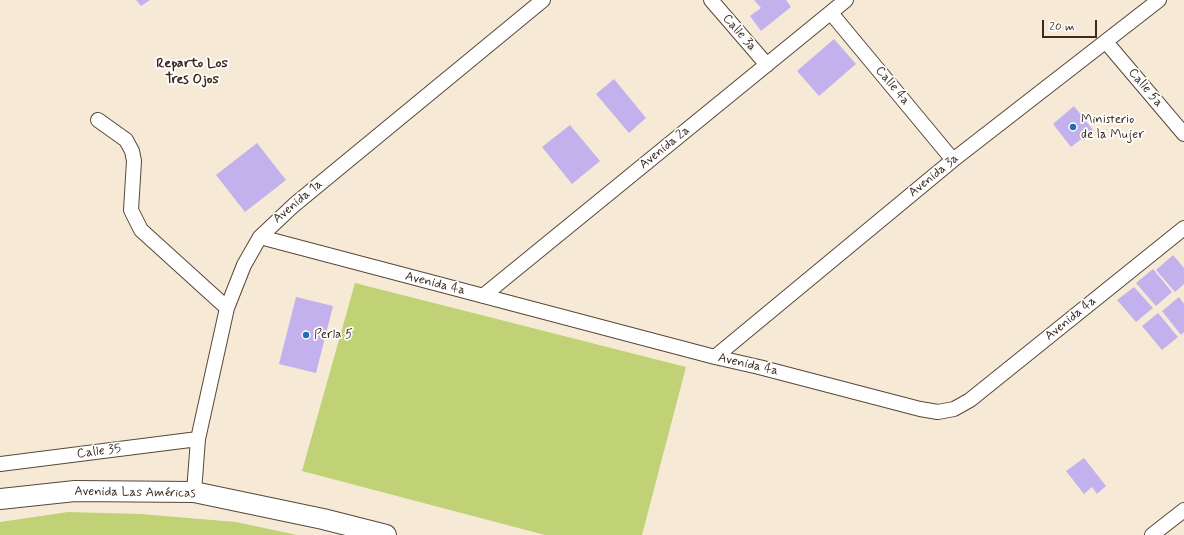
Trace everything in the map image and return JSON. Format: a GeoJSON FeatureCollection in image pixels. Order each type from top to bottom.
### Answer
{"type":"FeatureCollection","features":[{"type":"Feature","properties":{"kind":"main road","name":"Avenida Las Américas"},"geometry":{"type":"LineString","coordinates":[[0,499],[75,492],[194,492],[323,519],[386,535]]}},
{"type":"Feature","properties":{"kind":"street","name":"Avenida 1a"},"geometry":{"type":"LineString","coordinates":[[194,492],[198,439],[227,308],[244,265],[260,237],[271,224],[543,0]]}},
{"type":"Feature","properties":{"kind":"street","name":"Calle 3a"},"geometry":{"type":"LineString","coordinates":[[711,0],[767,66]]}},
{"type":"Feature","properties":{"kind":"street","name":"Avenida 2a"},"geometry":{"type":"LineString","coordinates":[[483,296],[767,66],[846,0]]}},
{"type":"Feature","properties":{"kind":"street","name":"Avenida 3a"},"geometry":{"type":"LineString","coordinates":[[715,357],[953,160],[1159,0]]}},
{"type":"Feature","properties":{"kind":"street","name":"Calle 4a"},"geometry":{"type":"LineString","coordinates":[[831,13],[953,160]]}},
{"type":"Feature","properties":{"kind":"street","name":"Calle 5a"},"geometry":{"type":"LineString","coordinates":[[1106,42],[1184,134]]}},
{"type":"Feature","properties":{"kind":"street"},"geometry":{"type":"LineString","coordinates":[[98,120],[126,140],[132,151],[134,161],[131,210],[142,230],[227,308]]}},
{"type":"Feature","properties":{"kind":"street","name":"Avenida 4a"},"geometry":{"type":"LineString","coordinates":[[260,237],[715,357],[920,409],[938,412],[954,410],[970,400],[1184,228]]}},
{"type":"Feature","properties":{"kind":"street","name":"Calle 35"},"geometry":{"type":"LineString","coordinates":[[0,464],[198,439]]}},
{"type":"Feature","properties":{"kind":"street"},"geometry":{"type":"LineString","coordinates":[[1152,535],[1184,510]]}},
{"type":"Feature","properties":{"kind":"green space"},"geometry":{"type":"Polygon","coordinates":[[[355,283],[686,367],[642,535],[545,535],[302,471],[355,283]]]}},
{"type":"Feature","properties":{"kind":"green space"},"geometry":{"type":"Polygon","coordinates":[[[68,512],[141,514],[236,522],[297,535],[0,535],[0,522],[68,512]]]}},
{"type":"Feature","properties":{"kind":"building"},"geometry":{"type":"Polygon","coordinates":[[[136,0],[150,0],[141,6],[136,0]]]}},
{"type":"Feature","properties":{"kind":"building"},"geometry":{"type":"Polygon","coordinates":[[[754,0],[786,0],[791,7],[761,31],[750,16],[761,8],[754,0]]]}},
{"type":"Feature","properties":{"kind":"building"},"geometry":{"type":"Polygon","coordinates":[[[834,39],[856,64],[819,96],[797,71],[834,39]]]}},
{"type":"Feature","properties":{"kind":"building"},"geometry":{"type":"Polygon","coordinates":[[[614,79],[646,118],[629,133],[596,94],[614,79]]]}},
{"type":"Feature","properties":{"kind":"building","name":"Ministerio de la Mujer"},"geometry":{"type":"Polygon","coordinates":[[[1074,106],[1093,130],[1071,147],[1053,124],[1074,106]]]}},
{"type":"Feature","properties":{"kind":"building"},"geometry":{"type":"Polygon","coordinates":[[[570,125],[600,161],[572,184],[542,147],[570,125]]]}},
{"type":"Feature","properties":{"kind":"building"},"geometry":{"type":"Polygon","coordinates":[[[257,143],[286,180],[245,212],[216,175],[257,143]]]}},
{"type":"Feature","properties":{"kind":"building"},"geometry":{"type":"Polygon","coordinates":[[[1173,255],[1184,268],[1184,284],[1175,292],[1156,270],[1173,255]]]}},
{"type":"Feature","properties":{"kind":"building"},"geometry":{"type":"Polygon","coordinates":[[[1153,269],[1172,292],[1156,306],[1136,283],[1153,269]]]}},
{"type":"Feature","properties":{"kind":"building"},"geometry":{"type":"Polygon","coordinates":[[[1134,287],[1153,308],[1136,322],[1117,300],[1134,287]]]}},
{"type":"Feature","properties":{"kind":"building","name":"Perla 5"},"geometry":{"type":"Polygon","coordinates":[[[296,297],[333,306],[316,373],[279,364],[296,297]]]}},
{"type":"Feature","properties":{"kind":"building"},"geometry":{"type":"Polygon","coordinates":[[[1179,297],[1184,304],[1184,332],[1181,335],[1162,311],[1179,297]]]}},
{"type":"Feature","properties":{"kind":"building"},"geometry":{"type":"Polygon","coordinates":[[[1158,313],[1178,337],[1162,350],[1142,326],[1158,313]]]}},
{"type":"Feature","properties":{"kind":"building"},"geometry":{"type":"Polygon","coordinates":[[[1084,458],[1106,486],[1097,494],[1092,487],[1084,494],[1066,471],[1084,458]]]}},
{"type":"Feature","properties":{"kind":"place","name":"Ministerio de la Mujer"},"geometry":{"type":"Point","coordinates":[1073,127]}},
{"type":"Feature","properties":{"kind":"place","name":"Perla 5"},"geometry":{"type":"Point","coordinates":[306,335]}},
{"type":"Feature","properties":{"kind":"district","name":"Reparto Los Tres Ojos"},"geometry":{"type":"Point","coordinates":[192,72]}}]}
